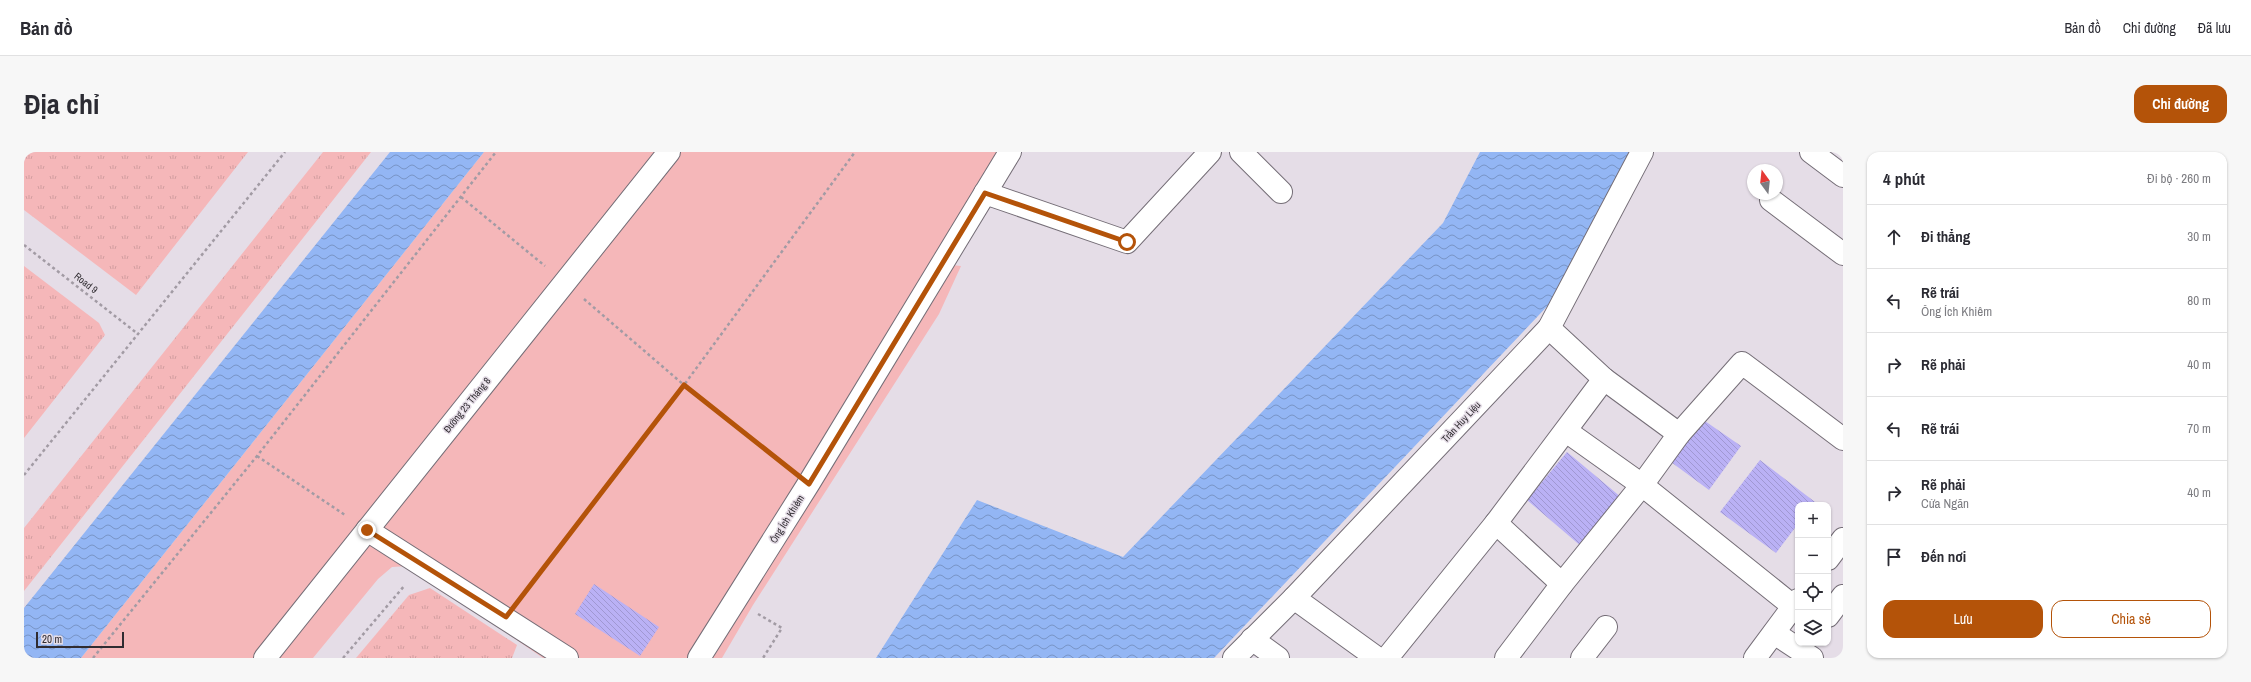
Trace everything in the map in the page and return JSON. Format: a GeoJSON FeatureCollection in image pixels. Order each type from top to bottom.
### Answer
{"type":"FeatureCollection","features":[{"type":"Feature","properties":{"kind":"street","name":"Đường 23 Tháng 8"},"geometry":{"type":"LineString","coordinates":[[265,658],[669,152]]}},
{"type":"Feature","properties":{"kind":"street","name":"Ông Ích Khiêm"},"geometry":{"type":"LineString","coordinates":[[699,658],[809,484],[1010,152]]}},
{"type":"Feature","properties":{"kind":"street"},"geometry":{"type":"LineString","coordinates":[[985,193],[1127,242],[1210,152]]}},
{"type":"Feature","properties":{"kind":"street"},"geometry":{"type":"LineString","coordinates":[[1241,152],[1281,192]]}},
{"type":"Feature","properties":{"kind":"street","name":"Trần Huy Liệu"},"geometry":{"type":"LineString","coordinates":[[1234,658],[1294,598],[1549,328],[1642,152]]}},
{"type":"Feature","properties":{"kind":"street"},"geometry":{"type":"LineString","coordinates":[[1811,152],[1843,176]]}},
{"type":"Feature","properties":{"kind":"street"},"geometry":{"type":"LineString","coordinates":[[1771,200],[1843,254]]}},
{"type":"Feature","properties":{"kind":"street"},"geometry":{"type":"LineString","coordinates":[[1549,328],[1604,379],[1680,434]]}},
{"type":"Feature","properties":{"kind":"street"},"geometry":{"type":"LineString","coordinates":[[1506,658],[1562,584],[1642,485],[1680,434],[1742,363],[1843,438]]}},
{"type":"Feature","properties":{"kind":"street"},"geometry":{"type":"LineString","coordinates":[[1387,658],[1496,524],[1604,379]]}},
{"type":"Feature","properties":{"kind":"street"},"geometry":{"type":"LineString","coordinates":[[1566,432],[1642,485],[1795,603],[1755,658]]}},
{"type":"Feature","properties":{"kind":"street"},"geometry":{"type":"LineString","coordinates":[[1496,524],[1562,584]]}},
{"type":"Feature","properties":{"kind":"street"},"geometry":{"type":"LineString","coordinates":[[367,530],[506,617],[567,658]]}},
{"type":"Feature","properties":{"kind":"street"},"geometry":{"type":"LineString","coordinates":[[1831,555],[1843,539]]}},
{"type":"Feature","properties":{"kind":"street"},"geometry":{"type":"LineString","coordinates":[[1831,612],[1843,596]]}},
{"type":"Feature","properties":{"kind":"street"},"geometry":{"type":"LineString","coordinates":[[1294,598],[1377,658]]}},
{"type":"Feature","properties":{"kind":"street"},"geometry":{"type":"LineString","coordinates":[[1582,658],[1606,626]]}},
{"type":"Feature","properties":{"kind":"street"},"geometry":{"type":"LineString","coordinates":[[1774,632],[1804,652]]}},
{"type":"Feature","properties":{"kind":"street"},"geometry":{"type":"LineString","coordinates":[[1252,639],[1278,658]]}},
{"type":"Feature","properties":{"kind":"path"},"geometry":{"type":"LineString","coordinates":[[24,475],[285,152]]}},
{"type":"Feature","properties":{"kind":"path"},"geometry":{"type":"LineString","coordinates":[[93,658],[257,456],[496,152]]}},
{"type":"Feature","properties":{"kind":"path"},"geometry":{"type":"LineString","coordinates":[[506,617],[684,385],[855,152]]}},
{"type":"Feature","properties":{"kind":"path"},"geometry":{"type":"LineString","coordinates":[[461,197],[565,282],[684,385],[809,484]]}},
{"type":"Feature","properties":{"kind":"path","name":"Road 9"},"geometry":{"type":"LineString","coordinates":[[24,245],[138,334]]}},
{"type":"Feature","properties":{"kind":"path"},"geometry":{"type":"LineString","coordinates":[[257,456],[367,530]]}},
{"type":"Feature","properties":{"kind":"path"},"geometry":{"type":"LineString","coordinates":[[343,658],[422,564]]}},
{"type":"Feature","properties":{"kind":"path"},"geometry":{"type":"LineString","coordinates":[[736,600],[782,628],[763,658]]}},
{"type":"Feature","properties":{"kind":"green space"},"geometry":{"type":"Polygon","coordinates":[[[24,152],[248,152],[136,295],[24,210],[24,152]]]}},
{"type":"Feature","properties":{"kind":"green space"},"geometry":{"type":"Polygon","coordinates":[[[323,152],[371,152],[24,591],[24,528],[323,152]]]}},
{"type":"Feature","properties":{"kind":"green space"},"geometry":{"type":"Polygon","coordinates":[[[484,152],[998,152],[933,263],[961,266],[939,314],[753,605],[722,658],[543,658],[409,566],[392,567],[378,579],[313,658],[81,658],[484,152]]]}},
{"type":"Feature","properties":{"kind":"green space"},"geometry":{"type":"Polygon","coordinates":[[[24,266],[99,323],[105,335],[24,438],[24,266]]]}},
{"type":"Feature","properties":{"kind":"green space"},"geometry":{"type":"Polygon","coordinates":[[[430,588],[517,645],[512,658],[356,658],[409,595],[430,588]]]}},
{"type":"Feature","properties":{"kind":"water"},"geometry":{"type":"Polygon","coordinates":[[[390,152],[484,152],[81,658],[24,658],[24,608],[390,152]]]}},
{"type":"Feature","properties":{"kind":"water"},"geometry":{"type":"Polygon","coordinates":[[[1480,152],[1633,152],[1556,297],[1214,658],[876,658],[977,500],[1123,557],[1443,223],[1480,152]]]}},
{"type":"Feature","properties":{"kind":"building"},"geometry":{"type":"Polygon","coordinates":[[[1702,419],[1741,446],[1709,490],[1671,462],[1702,419]]]}},
{"type":"Feature","properties":{"kind":"building"},"geometry":{"type":"Polygon","coordinates":[[[1567,452],[1622,498],[1582,547],[1527,500],[1567,452]]]}},
{"type":"Feature","properties":{"kind":"building"},"geometry":{"type":"Polygon","coordinates":[[[1760,460],[1815,502],[1795,502],[1795,528],[1776,553],[1720,512],[1760,460]]]}},
{"type":"Feature","properties":{"kind":"building"},"geometry":{"type":"Polygon","coordinates":[[[594,584],[659,627],[640,656],[575,614],[594,584]]]}},
{"type":"Feature","properties":{"kind":"route"},"geometry":{"type":"LineString","coordinates":[[367,530],[506,617],[684,385],[809,484],[985,193],[1127,242]]}}]}
